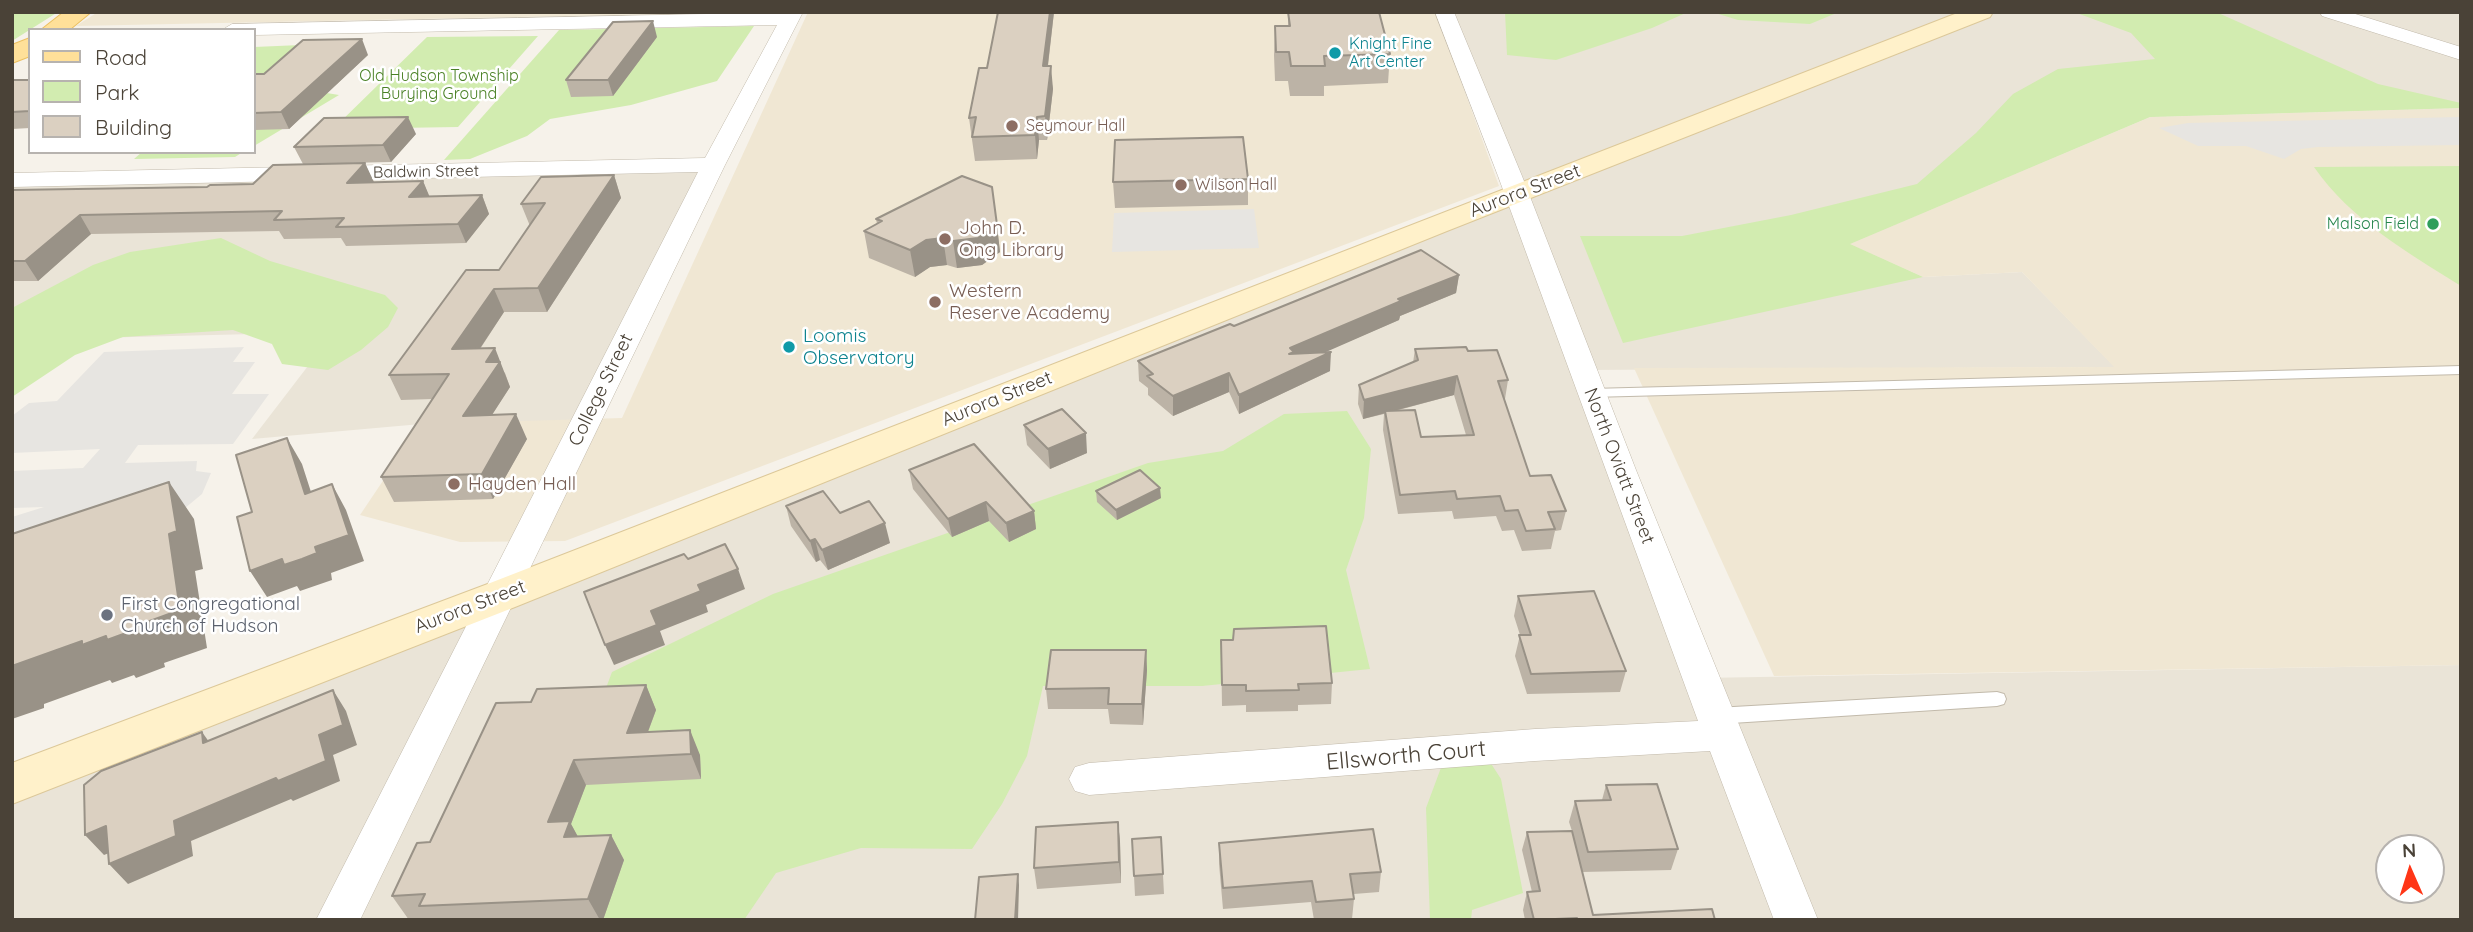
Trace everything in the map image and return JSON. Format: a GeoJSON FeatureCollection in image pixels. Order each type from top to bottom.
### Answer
{"type":"FeatureCollection","features":[{"type":"Feature","properties":{"kind":"main road"},"geometry":{"type":"LineString","coordinates":[[56,28],[80,12]]}},
{"type":"Feature","properties":{"kind":"main road"},"geometry":{"type":"LineString","coordinates":[[12,56],[28,46]]}},
{"type":"Feature","properties":{"kind":"street","name":"North Oviatt Street"},"geometry":{"type":"LineString","coordinates":[[1444,12],[1481,110],[1518,195],[1591,393],[1796,920]]}},
{"type":"Feature","properties":{"kind":"street","name":"Aurora Street"},"geometry":{"type":"LineString","coordinates":[[12,784],[500,596],[1423,230],[1982,12]]}},
{"type":"Feature","properties":{"kind":"street"},"geometry":{"type":"LineString","coordinates":[[2329,12],[2461,54]]}},
{"type":"Feature","properties":{"kind":"street"},"geometry":{"type":"LineString","coordinates":[[256,29],[792,16]]}},
{"type":"Feature","properties":{"kind":"street","name":"College Street"},"geometry":{"type":"LineString","coordinates":[[338,920],[713,165],[792,16]]}},
{"type":"Feature","properties":{"kind":"street","name":"Baldwin Street"},"geometry":{"type":"LineString","coordinates":[[12,180],[713,165]]}},
{"type":"Feature","properties":{"kind":"street","name":"Ellsworth Court"},"geometry":{"type":"LineString","coordinates":[[1089,779],[1351,761],[1720,725]]}},
{"type":"Feature","properties":{"kind":"lane"},"geometry":{"type":"LineString","coordinates":[[1591,393],[2461,370]]}},
{"type":"Feature","properties":{"kind":"lane"},"geometry":{"type":"LineString","coordinates":[[1720,725],[1997,699]]}},
{"type":"Feature","properties":{"kind":"shaded area"},"geometry":{"type":"Polygon","coordinates":[[[98,12],[759,12],[76,26],[98,12]]]}},
{"type":"Feature","properties":{"kind":"shaded area","name":"Western Reserve Academy"},"geometry":{"type":"Polygon","coordinates":[[[808,12],[1436,12],[1499,186],[565,541],[460,542],[360,515],[421,424],[622,418],[808,12]]]}},
{"type":"Feature","properties":{"kind":"shaded area"},"geometry":{"type":"Polygon","coordinates":[[[1443,12],[2461,12],[2461,108],[2150,117],[1850,244],[1923,277],[2022,272],[2115,367],[1583,370],[1701,678],[2461,665],[2461,920],[12,920],[12,784],[1517,195],[1443,12]]]}},
{"type":"Feature","properties":{"kind":"shaded area"},"geometry":{"type":"Polygon","coordinates":[[[2461,108],[2461,665],[1774,676],[1634,368],[2114,367],[2022,272],[1923,277],[1849,244],[2150,117],[2461,108]]]}},
{"type":"Feature","properties":{"kind":"shaded area"},"geometry":{"type":"Polygon","coordinates":[[[2461,117],[2461,145],[2318,147],[2301,149],[2284,159],[2246,146],[2198,146],[2159,128],[2188,123],[2461,117]]]}},
{"type":"Feature","properties":{"kind":"shaded area"},"geometry":{"type":"Polygon","coordinates":[[[713,165],[586,420],[421,424],[252,439],[334,332],[12,340],[12,180],[713,165]]]}},
{"type":"Feature","properties":{"kind":"shaded area"},"geometry":{"type":"Polygon","coordinates":[[[1254,209],[1259,248],[1112,252],[1114,213],[1254,209]]]}},
{"type":"Feature","properties":{"kind":"shaded area"},"geometry":{"type":"Polygon","coordinates":[[[244,347],[233,362],[255,362],[232,394],[269,394],[233,444],[138,445],[125,463],[197,461],[196,471],[211,473],[202,494],[173,518],[12,569],[12,517],[44,507],[12,508],[12,471],[83,468],[100,449],[12,453],[12,416],[29,403],[57,401],[104,352],[244,347]]]}},
{"type":"Feature","properties":{"kind":"green space"},"geometry":{"type":"Polygon","coordinates":[[[12,12],[58,12],[33,28],[28,28],[28,31],[12,41],[12,12]]]}},
{"type":"Feature","properties":{"kind":"green space"},"geometry":{"type":"Polygon","coordinates":[[[1505,12],[1688,12],[1652,28],[1556,60],[1507,55],[1505,12]]]}},
{"type":"Feature","properties":{"kind":"green space"},"geometry":{"type":"Polygon","coordinates":[[[1712,12],[1839,12],[1810,24],[1738,20],[1712,12]]]}},
{"type":"Feature","properties":{"kind":"green space"},"geometry":{"type":"Polygon","coordinates":[[[2074,12],[2216,12],[2378,84],[2461,103],[2461,108],[2150,117],[1850,244],[1923,277],[1623,343],[1580,236],[1682,236],[1791,215],[1917,184],[1976,133],[2013,94],[2058,69],[2155,59],[2131,33],[2074,12]]]}},
{"type":"Feature","properties":{"kind":"green space"},"geometry":{"type":"Polygon","coordinates":[[[754,26],[717,81],[631,105],[550,119],[527,136],[470,159],[444,160],[559,30],[754,26]]]}},
{"type":"Feature","properties":{"kind":"green space","name":"Old Hudson Township Burying Ground"},"geometry":{"type":"Polygon","coordinates":[[[538,36],[458,127],[333,129],[427,37],[538,36]]]}},
{"type":"Feature","properties":{"kind":"green space"},"geometry":{"type":"Polygon","coordinates":[[[324,44],[278,85],[339,95],[256,145],[256,47],[324,44]]]}},
{"type":"Feature","properties":{"kind":"green space"},"geometry":{"type":"Polygon","coordinates":[[[140,154],[240,154],[235,157],[134,159],[140,154]]]}},
{"type":"Feature","properties":{"kind":"green space"},"geometry":{"type":"Polygon","coordinates":[[[2461,166],[2461,286],[2401,248],[2362,219],[2328,186],[2314,167],[2461,166]]]}},
{"type":"Feature","properties":{"kind":"green space"},"geometry":{"type":"Polygon","coordinates":[[[221,238],[270,261],[385,295],[398,308],[388,327],[361,350],[328,370],[282,364],[272,344],[233,330],[123,337],[75,355],[12,397],[12,308],[93,265],[130,252],[221,238]]]}},
{"type":"Feature","properties":{"kind":"green space"},"geometry":{"type":"Polygon","coordinates":[[[1347,411],[1371,449],[1364,518],[1346,570],[1370,669],[1202,686],[1043,686],[1027,756],[1002,804],[972,849],[861,848],[776,873],[744,920],[519,920],[612,672],[773,594],[1148,463],[1223,451],[1284,414],[1347,411]]]}},
{"type":"Feature","properties":{"kind":"green space"},"geometry":{"type":"Polygon","coordinates":[[[1490,762],[1501,779],[1523,893],[1472,910],[1471,920],[1430,920],[1426,808],[1442,765],[1490,762]]]}},
{"type":"Feature","properties":{"kind":"building"},"geometry":{"type":"Polygon","coordinates":[[[998,12],[1050,12],[1043,66],[1051,66],[1045,116],[1037,117],[1035,135],[972,137],[976,117],[969,118],[979,68],[987,68],[998,12]]]}},
{"type":"Feature","properties":{"kind":"building"},"geometry":{"type":"Polygon","coordinates":[[[1288,12],[1379,12],[1390,54],[1324,56],[1325,66],[1291,66],[1289,52],[1276,52],[1275,26],[1290,26],[1288,12]]]}},
{"type":"Feature","properties":{"kind":"building"},"geometry":{"type":"Polygon","coordinates":[[[653,21],[608,80],[566,80],[613,22],[653,21]]]}},
{"type":"Feature","properties":{"kind":"building"},"geometry":{"type":"Polygon","coordinates":[[[362,39],[281,112],[256,113],[256,74],[264,74],[303,40],[362,39]]]}},
{"type":"Feature","properties":{"kind":"building"},"geometry":{"type":"Polygon","coordinates":[[[12,80],[28,80],[28,111],[12,112],[12,80]]]}},
{"type":"Feature","properties":{"kind":"building"},"geometry":{"type":"Polygon","coordinates":[[[408,117],[383,145],[294,147],[324,118],[408,117]]]}},
{"type":"Feature","properties":{"kind":"building"},"geometry":{"type":"Polygon","coordinates":[[[1243,137],[1248,179],[1113,182],[1115,140],[1243,137]]]}},
{"type":"Feature","properties":{"kind":"building"},"geometry":{"type":"Polygon","coordinates":[[[365,163],[347,183],[423,181],[409,197],[482,195],[458,224],[336,227],[344,218],[274,220],[282,211],[80,215],[25,261],[12,261],[12,190],[253,184],[273,165],[365,163]]]}},
{"type":"Feature","properties":{"kind":"building"},"geometry":{"type":"Polygon","coordinates":[[[614,175],[538,288],[494,289],[452,349],[495,348],[486,362],[500,362],[463,416],[516,414],[482,474],[381,477],[449,374],[389,375],[466,270],[499,270],[545,203],[521,204],[541,177],[614,175]]]}},
{"type":"Feature","properties":{"kind":"building"},"geometry":{"type":"Polygon","coordinates":[[[962,176],[992,187],[997,225],[978,238],[926,240],[910,250],[864,231],[882,221],[876,219],[962,176]]]}},
{"type":"Feature","properties":{"kind":"building"},"geometry":{"type":"Polygon","coordinates":[[[1421,250],[1459,275],[1398,299],[1401,301],[1290,348],[1294,352],[1289,354],[1331,352],[1239,395],[1229,373],[1173,396],[1147,376],[1153,374],[1138,361],[1230,324],[1234,326],[1421,250]]]}},
{"type":"Feature","properties":{"kind":"building"},"geometry":{"type":"Polygon","coordinates":[[[1466,347],[1468,351],[1497,350],[1508,380],[1498,381],[1530,476],[1551,475],[1566,511],[1548,512],[1555,529],[1526,531],[1518,510],[1505,511],[1500,496],[1457,499],[1455,491],[1400,495],[1385,411],[1415,410],[1421,437],[1474,435],[1457,376],[1364,400],[1359,385],[1418,360],[1415,349],[1466,347]]]}},
{"type":"Feature","properties":{"kind":"building"},"geometry":{"type":"Polygon","coordinates":[[[1062,409],[1086,433],[1048,449],[1024,425],[1062,409]]]}},
{"type":"Feature","properties":{"kind":"building"},"geometry":{"type":"Polygon","coordinates":[[[287,438],[305,494],[332,484],[349,535],[315,547],[317,553],[302,559],[284,565],[282,559],[250,571],[237,517],[252,512],[236,455],[287,438]]]}},
{"type":"Feature","properties":{"kind":"building"},"geometry":{"type":"Polygon","coordinates":[[[974,444],[1034,511],[1006,523],[986,502],[948,519],[909,470],[974,444]]]}},
{"type":"Feature","properties":{"kind":"building"},"geometry":{"type":"Polygon","coordinates":[[[1140,470],[1160,488],[1116,510],[1096,491],[1140,470]]]}},
{"type":"Feature","properties":{"kind":"building"},"geometry":{"type":"Polygon","coordinates":[[[169,482],[177,531],[169,534],[180,610],[107,640],[106,636],[82,645],[82,641],[12,666],[12,534],[169,482]]]}},
{"type":"Feature","properties":{"kind":"building"},"geometry":{"type":"Polygon","coordinates":[[[823,491],[840,513],[869,501],[885,523],[822,550],[815,539],[810,541],[786,506],[823,491]]]}},
{"type":"Feature","properties":{"kind":"building"},"geometry":{"type":"Polygon","coordinates":[[[725,544],[738,569],[698,585],[701,591],[651,611],[657,625],[605,645],[584,592],[684,554],[688,559],[725,544]]]}},
{"type":"Feature","properties":{"kind":"building"},"geometry":{"type":"Polygon","coordinates":[[[1594,591],[1626,671],[1531,674],[1519,635],[1531,635],[1518,596],[1594,591]]]}},
{"type":"Feature","properties":{"kind":"building"},"geometry":{"type":"Polygon","coordinates":[[[1326,626],[1332,683],[1298,684],[1299,690],[1246,691],[1246,685],[1222,685],[1221,640],[1233,640],[1234,629],[1326,626]]]}},
{"type":"Feature","properties":{"kind":"building"},"geometry":{"type":"Polygon","coordinates":[[[1051,650],[1146,650],[1142,704],[1108,704],[1109,688],[1046,689],[1051,650]]]}},
{"type":"Feature","properties":{"kind":"building"},"geometry":{"type":"Polygon","coordinates":[[[646,685],[627,733],[690,730],[691,754],[574,760],[548,822],[570,821],[564,837],[611,835],[588,899],[419,906],[425,894],[392,896],[417,843],[430,842],[496,703],[531,702],[537,689],[646,685]]]}},
{"type":"Feature","properties":{"kind":"building"},"geometry":{"type":"Polygon","coordinates":[[[333,690],[343,725],[319,735],[326,761],[278,781],[276,778],[174,821],[176,836],[109,864],[106,826],[85,835],[84,785],[101,771],[202,732],[203,743],[333,690]]]}},
{"type":"Feature","properties":{"kind":"building"},"geometry":{"type":"Polygon","coordinates":[[[1657,784],[1678,849],[1588,852],[1575,801],[1611,800],[1606,785],[1657,784]]]}},
{"type":"Feature","properties":{"kind":"building"},"geometry":{"type":"Polygon","coordinates":[[[1118,822],[1119,862],[1034,868],[1036,827],[1118,822]]]}},
{"type":"Feature","properties":{"kind":"building"},"geometry":{"type":"Polygon","coordinates":[[[1373,829],[1381,872],[1350,874],[1354,899],[1316,902],[1312,881],[1223,888],[1219,843],[1373,829]]]}},
{"type":"Feature","properties":{"kind":"building"},"geometry":{"type":"Polygon","coordinates":[[[1572,831],[1593,915],[1712,909],[1715,920],[1534,920],[1527,892],[1540,891],[1527,832],[1572,831]]]}},
{"type":"Feature","properties":{"kind":"building"},"geometry":{"type":"Polygon","coordinates":[[[1161,837],[1163,874],[1134,876],[1132,839],[1161,837]]]}},
{"type":"Feature","properties":{"kind":"building"},"geometry":{"type":"Polygon","coordinates":[[[1018,874],[1015,920],[975,920],[979,877],[1018,874]]]}},
{"type":"Feature","properties":{"kind":"place","name":"Knight Fine Art Center"},"geometry":{"type":"Point","coordinates":[1335,53]}},
{"type":"Feature","properties":{"kind":"place","name":"Seymour Hall"},"geometry":{"type":"Point","coordinates":[1012,126]}},
{"type":"Feature","properties":{"kind":"place","name":"Wilson Hall"},"geometry":{"type":"Point","coordinates":[1181,185]}},
{"type":"Feature","properties":{"kind":"place","name":"Malson Field"},"geometry":{"type":"Point","coordinates":[2433,224]}},
{"type":"Feature","properties":{"kind":"place","name":"John D. Ong Library"},"geometry":{"type":"Point","coordinates":[945,239]}},
{"type":"Feature","properties":{"kind":"place","name":"Western Reserve Academy"},"geometry":{"type":"Point","coordinates":[935,302]}},
{"type":"Feature","properties":{"kind":"place","name":"Loomis Observatory"},"geometry":{"type":"Point","coordinates":[789,347]}},
{"type":"Feature","properties":{"kind":"place","name":"Hayden Hall"},"geometry":{"type":"Point","coordinates":[454,484]}},
{"type":"Feature","properties":{"kind":"place","name":"First Congregational Church of Hudson"},"geometry":{"type":"Point","coordinates":[107,615]}}]}
